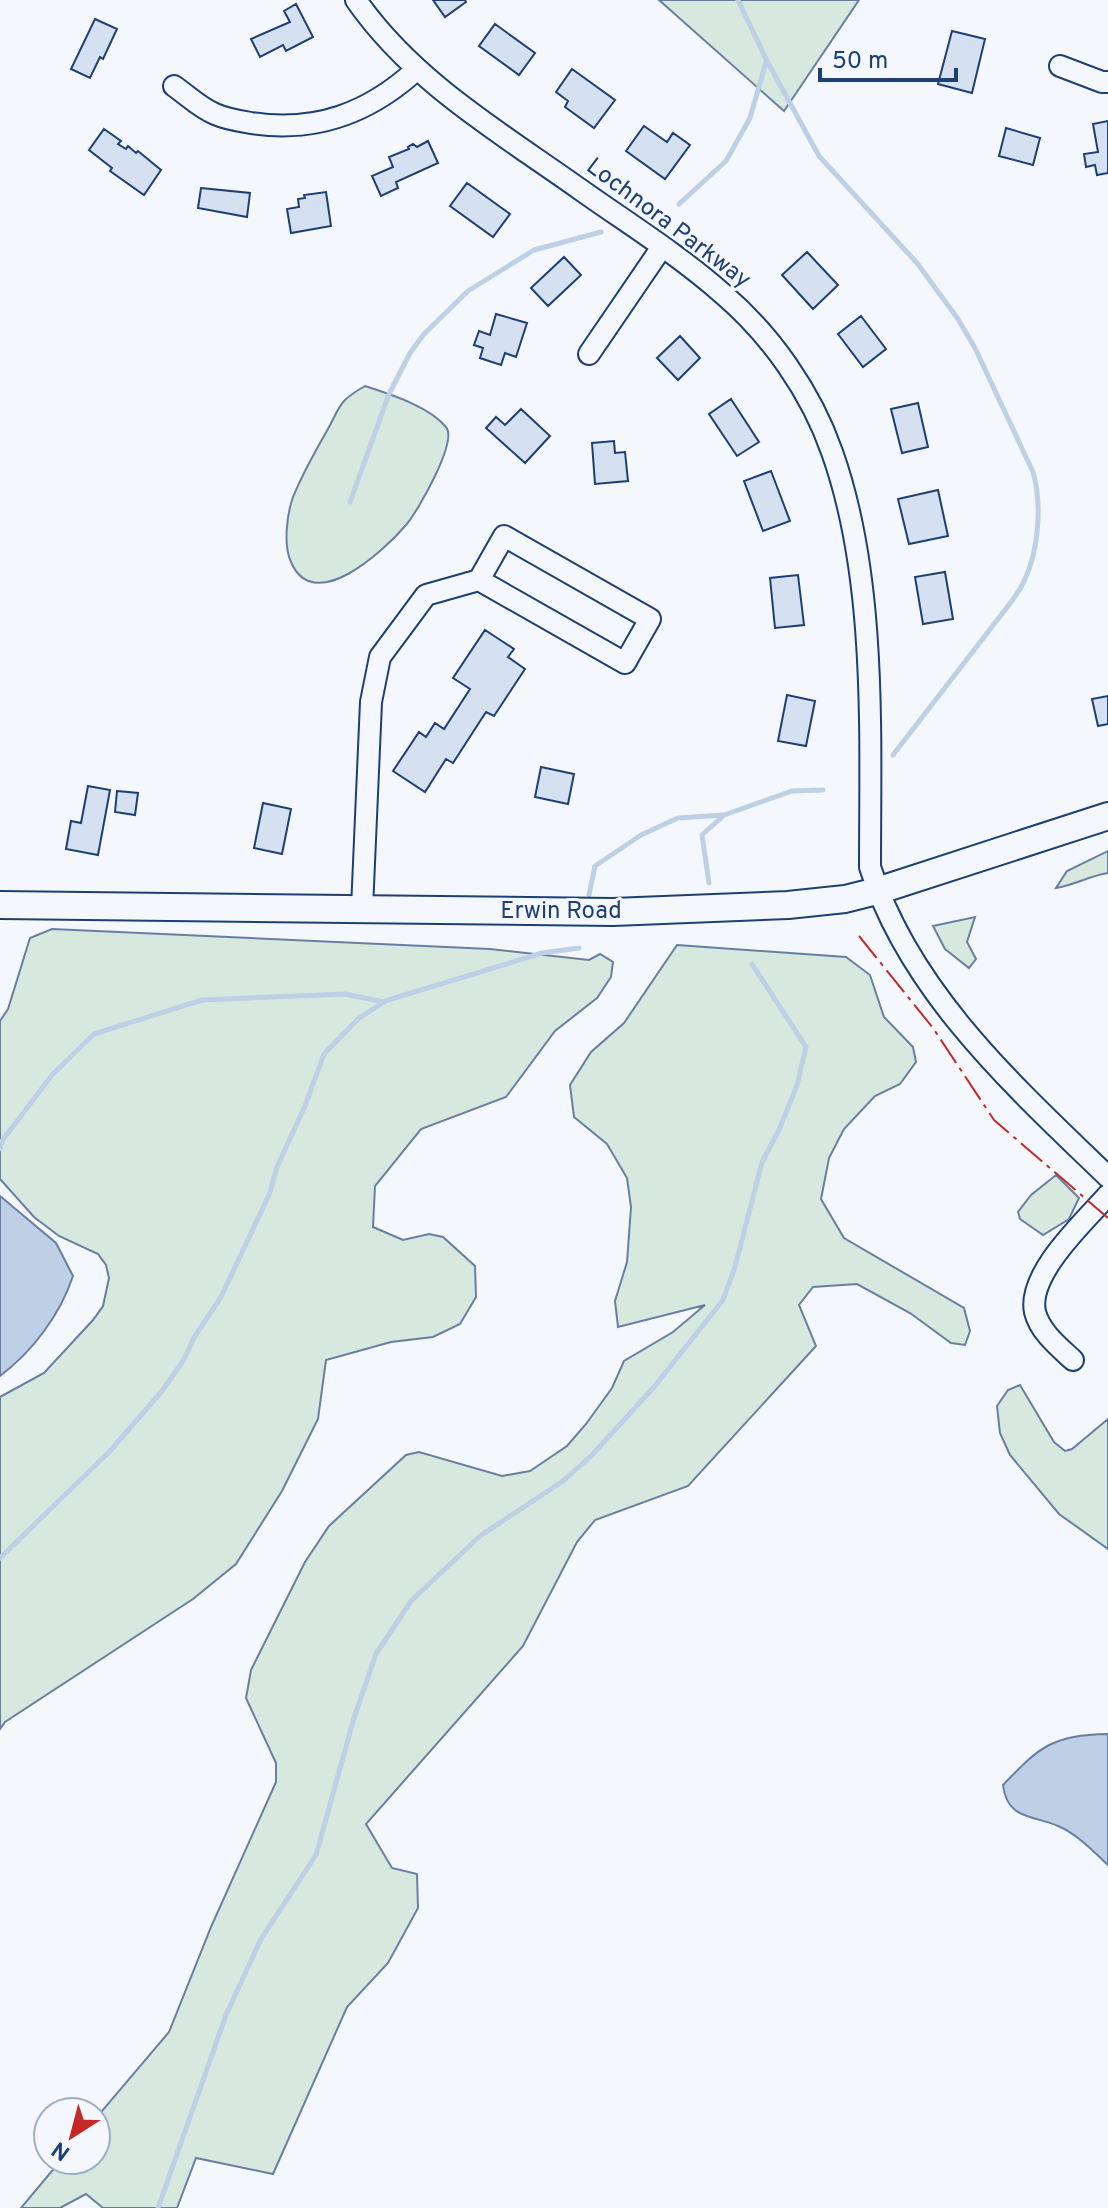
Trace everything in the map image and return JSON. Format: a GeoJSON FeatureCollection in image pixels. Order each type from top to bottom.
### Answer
{"type":"FeatureCollection","features":[{"type":"Feature","properties":{"kind":"main road","name":"Erwin Road"},"geometry":{"type":"LineString","coordinates":[[0,905],[598,912],[819,903],[877,891],[1108,816]]}},
{"type":"Feature","properties":{"kind":"street","name":"Lochnora Parkway"},"geometry":{"type":"LineString","coordinates":[[356,0],[372,24],[416,70],[724,294],[782,358],[804,392],[832,452],[855,542],[867,651],[870,867],[877,891],[908,949],[964,1031],[1041,1113],[1108,1177]]}},
{"type":"Feature","properties":{"kind":"street"},"geometry":{"type":"LineString","coordinates":[[1060,66],[1108,82]]}},
{"type":"Feature","properties":{"kind":"street"},"geometry":{"type":"LineString","coordinates":[[174,86],[214,114],[267,125],[298,125],[325,121],[362,109],[397,87],[416,70]]}},
{"type":"Feature","properties":{"kind":"street"},"geometry":{"type":"LineString","coordinates":[[589,354],[662,247]]}},
{"type":"Feature","properties":{"kind":"street"},"geometry":{"type":"LineString","coordinates":[[362,909],[371,702],[380,657],[426,595],[479,580],[504,536],[650,619],[625,663],[479,580]]}},
{"type":"Feature","properties":{"kind":"street"},"geometry":{"type":"LineString","coordinates":[[1073,1360],[1049,1338],[1035,1313],[1035,1291],[1046,1268],[1108,1195]]}},
{"type":"Feature","properties":{"kind":"shaded area"},"geometry":{"type":"Polygon","coordinates":[[[659,0],[859,0],[784,111],[659,0]]]}},
{"type":"Feature","properties":{"kind":"shaded area"},"geometry":{"type":"Polygon","coordinates":[[[365,386],[430,413],[446,427],[446,446],[427,492],[396,536],[349,574],[316,583],[302,577],[291,562],[287,530],[291,504],[305,470],[340,406],[365,386]]]}},
{"type":"Feature","properties":{"kind":"shaded area"},"geometry":{"type":"Polygon","coordinates":[[[1108,851],[1108,873],[1056,888],[1067,871],[1108,851]]]}},
{"type":"Feature","properties":{"kind":"shaded area"},"geometry":{"type":"Polygon","coordinates":[[[975,917],[967,942],[976,959],[969,968],[945,949],[933,926],[975,917]]]}},
{"type":"Feature","properties":{"kind":"shaded area"},"geometry":{"type":"Polygon","coordinates":[[[52,929],[490,949],[589,960],[600,954],[613,962],[611,977],[597,998],[555,1031],[506,1097],[421,1129],[375,1186],[373,1227],[403,1240],[429,1234],[443,1237],[475,1266],[476,1297],[460,1324],[433,1337],[391,1342],[326,1360],[318,1419],[282,1491],[236,1564],[193,1599],[5,1722],[0,1729],[0,1397],[44,1373],[93,1320],[103,1306],[109,1278],[106,1265],[98,1254],[59,1236],[34,1217],[0,1179],[0,1021],[8,1009],[30,938],[52,929]]]}},
{"type":"Feature","properties":{"kind":"shaded area"},"geometry":{"type":"Polygon","coordinates":[[[677,945],[846,957],[870,975],[884,1017],[913,1047],[916,1062],[900,1084],[875,1096],[844,1129],[829,1158],[821,1199],[844,1238],[964,1308],[970,1331],[965,1345],[951,1343],[910,1313],[857,1284],[813,1287],[799,1305],[816,1346],[688,1486],[595,1520],[577,1542],[523,1646],[366,1824],[392,1868],[417,1874],[418,1908],[388,1963],[347,2007],[273,2174],[196,2158],[177,2208],[103,2208],[86,2194],[60,2208],[21,2208],[48,2176],[112,2176],[112,2099],[169,2032],[211,1927],[276,1782],[276,1763],[246,1698],[251,1670],[305,1562],[329,1526],[406,1455],[419,1452],[502,1476],[530,1471],[567,1446],[586,1424],[612,1388],[624,1361],[673,1332],[705,1305],[618,1327],[615,1301],[627,1262],[631,1207],[627,1178],[607,1144],[574,1117],[570,1085],[591,1052],[624,1023],[677,945]]]}},
{"type":"Feature","properties":{"kind":"shaded area"},"geometry":{"type":"Polygon","coordinates":[[[1056,1175],[1079,1198],[1069,1219],[1043,1235],[1020,1219],[1018,1212],[1031,1195],[1056,1175]]]}},
{"type":"Feature","properties":{"kind":"shaded area"},"geometry":{"type":"Polygon","coordinates":[[[1020,1385],[1054,1442],[1065,1451],[1072,1449],[1108,1419],[1108,1549],[1059,1514],[1010,1455],[1000,1433],[997,1406],[1008,1390],[1020,1385]]]}},
{"type":"Feature","properties":{"kind":"water"},"geometry":{"type":"Polygon","coordinates":[[[0,1196],[56,1243],[73,1276],[61,1305],[44,1331],[24,1355],[0,1376],[0,1196]]]}},
{"type":"Feature","properties":{"kind":"water"},"geometry":{"type":"Polygon","coordinates":[[[1108,1734],[1108,1865],[1065,1829],[1016,1810],[1005,1796],[1003,1785],[1049,1745],[1074,1737],[1108,1734]]]}},
{"type":"Feature","properties":{"kind":"building"},"geometry":{"type":"Polygon","coordinates":[[[433,0],[465,0],[466,2],[445,17],[433,0]]]}},
{"type":"Feature","properties":{"kind":"building"},"geometry":{"type":"Polygon","coordinates":[[[296,4],[313,37],[286,51],[283,45],[260,57],[251,39],[290,22],[284,11],[296,4]]]}},
{"type":"Feature","properties":{"kind":"building"},"geometry":{"type":"Polygon","coordinates":[[[95,19],[117,29],[90,78],[71,69],[95,19]]]}},
{"type":"Feature","properties":{"kind":"building"},"geometry":{"type":"Polygon","coordinates":[[[495,24],[535,53],[519,75],[479,46],[495,24]]]}},
{"type":"Feature","properties":{"kind":"building"},"geometry":{"type":"Polygon","coordinates":[[[952,31],[985,39],[972,93],[938,84],[952,31]]]}},
{"type":"Feature","properties":{"kind":"building"},"geometry":{"type":"Polygon","coordinates":[[[572,69],[615,100],[594,128],[565,107],[568,101],[556,92],[572,69]]]}},
{"type":"Feature","properties":{"kind":"building"},"geometry":{"type":"Polygon","coordinates":[[[1108,121],[1108,173],[1097,175],[1095,165],[1086,167],[1084,154],[1098,152],[1093,124],[1108,121]]]}},
{"type":"Feature","properties":{"kind":"building"},"geometry":{"type":"Polygon","coordinates":[[[644,126],[667,142],[673,133],[690,145],[665,179],[626,151],[644,126]]]}},
{"type":"Feature","properties":{"kind":"building"},"geometry":{"type":"Polygon","coordinates":[[[1006,128],[1040,138],[1033,165],[999,156],[1006,128]]]}},
{"type":"Feature","properties":{"kind":"building"},"geometry":{"type":"Polygon","coordinates":[[[104,129],[121,141],[118,144],[126,149],[128,146],[136,153],[138,151],[161,170],[144,195],[110,171],[112,168],[89,150],[104,129]]]}},
{"type":"Feature","properties":{"kind":"building"},"geometry":{"type":"Polygon","coordinates":[[[428,141],[438,163],[396,182],[398,188],[381,196],[372,176],[393,167],[389,157],[409,149],[413,144],[417,147],[428,141]]]}},
{"type":"Feature","properties":{"kind":"building"},"geometry":{"type":"Polygon","coordinates":[[[467,183],[510,214],[493,237],[450,206],[467,183]]]}},
{"type":"Feature","properties":{"kind":"building"},"geometry":{"type":"Polygon","coordinates":[[[201,188],[250,193],[247,217],[198,208],[201,188]]]}},
{"type":"Feature","properties":{"kind":"building"},"geometry":{"type":"Polygon","coordinates":[[[326,192],[331,226],[291,233],[287,209],[299,207],[298,199],[305,198],[304,195],[326,192]]]}},
{"type":"Feature","properties":{"kind":"building"},"geometry":{"type":"Polygon","coordinates":[[[807,252],[838,285],[813,309],[782,275],[807,252]]]}},
{"type":"Feature","properties":{"kind":"building"},"geometry":{"type":"Polygon","coordinates":[[[564,257],[581,275],[548,306],[531,288],[564,257]]]}},
{"type":"Feature","properties":{"kind":"building"},"geometry":{"type":"Polygon","coordinates":[[[496,314],[527,323],[516,357],[505,353],[501,365],[480,358],[483,348],[474,345],[479,331],[490,335],[496,314]]]}},
{"type":"Feature","properties":{"kind":"building"},"geometry":{"type":"Polygon","coordinates":[[[861,316],[886,349],[863,367],[838,334],[861,316]]]}},
{"type":"Feature","properties":{"kind":"building"},"geometry":{"type":"Polygon","coordinates":[[[680,336],[700,358],[678,380],[657,358],[680,336]]]}},
{"type":"Feature","properties":{"kind":"building"},"geometry":{"type":"Polygon","coordinates":[[[731,399],[759,442],[737,456],[709,414],[731,399]]]}},
{"type":"Feature","properties":{"kind":"building"},"geometry":{"type":"Polygon","coordinates":[[[918,403],[928,447],[902,453],[891,409],[918,403]]]}},
{"type":"Feature","properties":{"kind":"building"},"geometry":{"type":"Polygon","coordinates":[[[521,409],[550,436],[525,463],[486,428],[496,417],[505,425],[521,409]]]}},
{"type":"Feature","properties":{"kind":"building"},"geometry":{"type":"Polygon","coordinates":[[[614,441],[615,453],[625,452],[628,481],[595,484],[592,443],[614,441]]]}},
{"type":"Feature","properties":{"kind":"building"},"geometry":{"type":"Polygon","coordinates":[[[771,471],[790,521],[763,531],[744,481],[771,471]]]}},
{"type":"Feature","properties":{"kind":"building"},"geometry":{"type":"Polygon","coordinates":[[[938,490],[948,536],[909,544],[898,499],[938,490]]]}},
{"type":"Feature","properties":{"kind":"building"},"geometry":{"type":"Polygon","coordinates":[[[945,572],[953,619],[923,624],[915,577],[945,572]]]}},
{"type":"Feature","properties":{"kind":"building"},"geometry":{"type":"Polygon","coordinates":[[[798,575],[804,625],[775,628],[770,578],[798,575]]]}},
{"type":"Feature","properties":{"kind":"building"},"geometry":{"type":"Polygon","coordinates":[[[485,630],[514,649],[508,657],[525,669],[494,716],[486,712],[453,763],[446,759],[425,792],[393,771],[419,732],[426,737],[435,723],[444,729],[470,689],[453,678],[485,630]]]}},
{"type":"Feature","properties":{"kind":"building"},"geometry":{"type":"Polygon","coordinates":[[[787,695],[815,701],[806,746],[778,741],[787,695]]]}},
{"type":"Feature","properties":{"kind":"building"},"geometry":{"type":"Polygon","coordinates":[[[1108,696],[1108,724],[1098,726],[1092,699],[1108,696]]]}},
{"type":"Feature","properties":{"kind":"building"},"geometry":{"type":"Polygon","coordinates":[[[541,767],[574,774],[568,804],[535,797],[541,767]]]}},
{"type":"Feature","properties":{"kind":"building"},"geometry":{"type":"Polygon","coordinates":[[[88,786],[110,790],[98,855],[66,849],[71,821],[81,823],[88,786]]]}},
{"type":"Feature","properties":{"kind":"building"},"geometry":{"type":"Polygon","coordinates":[[[117,791],[138,793],[135,815],[115,812],[117,791]]]}},
{"type":"Feature","properties":{"kind":"building"},"geometry":{"type":"Polygon","coordinates":[[[263,803],[291,809],[282,854],[254,848],[263,803]]]}},
{"type":"Feature","properties":{"kind":"waterway"},"geometry":{"type":"LineString","coordinates":[[738,0],[819,156],[917,263],[958,319],[975,348],[1036,484],[1036,540],[1022,586],[893,755]]}},
{"type":"Feature","properties":{"kind":"waterway"},"geometry":{"type":"LineString","coordinates":[[679,204],[726,161],[750,118],[766,62]]}},
{"type":"Feature","properties":{"kind":"waterway"},"geometry":{"type":"LineString","coordinates":[[350,502],[389,394],[410,353],[424,334],[468,291],[534,250],[601,232]]}},
{"type":"Feature","properties":{"kind":"waterway"},"geometry":{"type":"LineString","coordinates":[[589,895],[595,866],[641,835],[678,818],[724,815],[792,791],[823,790]]}},
{"type":"Feature","properties":{"kind":"waterway"},"geometry":{"type":"LineString","coordinates":[[709,883],[702,835],[723,816]]}},
{"type":"Feature","properties":{"kind":"waterway"},"geometry":{"type":"LineString","coordinates":[[0,1558],[110,1451],[162,1391],[183,1361],[195,1336],[221,1297],[269,1195],[277,1167],[305,1106],[324,1054],[358,1019],[385,1001],[542,953],[579,948]]}},
{"type":"Feature","properties":{"kind":"waterway"},"geometry":{"type":"LineString","coordinates":[[158,2208],[226,2015],[261,1939],[316,1855],[354,1718],[376,1654],[411,1601],[480,1536],[563,1481],[592,1455],[654,1387],[723,1300],[735,1267],[762,1162],[797,1085],[806,1047],[752,964]]}},
{"type":"Feature","properties":{"kind":"waterway"},"geometry":{"type":"LineString","coordinates":[[0,1149],[2,1141],[52,1075],[94,1034],[202,1000],[345,994],[384,1002]]}},
{"type":"Feature","properties":{"kind":"power"},"geometry":{"type":"LineString","coordinates":[[859,936],[933,1028],[994,1120],[1108,1218]]}}]}
